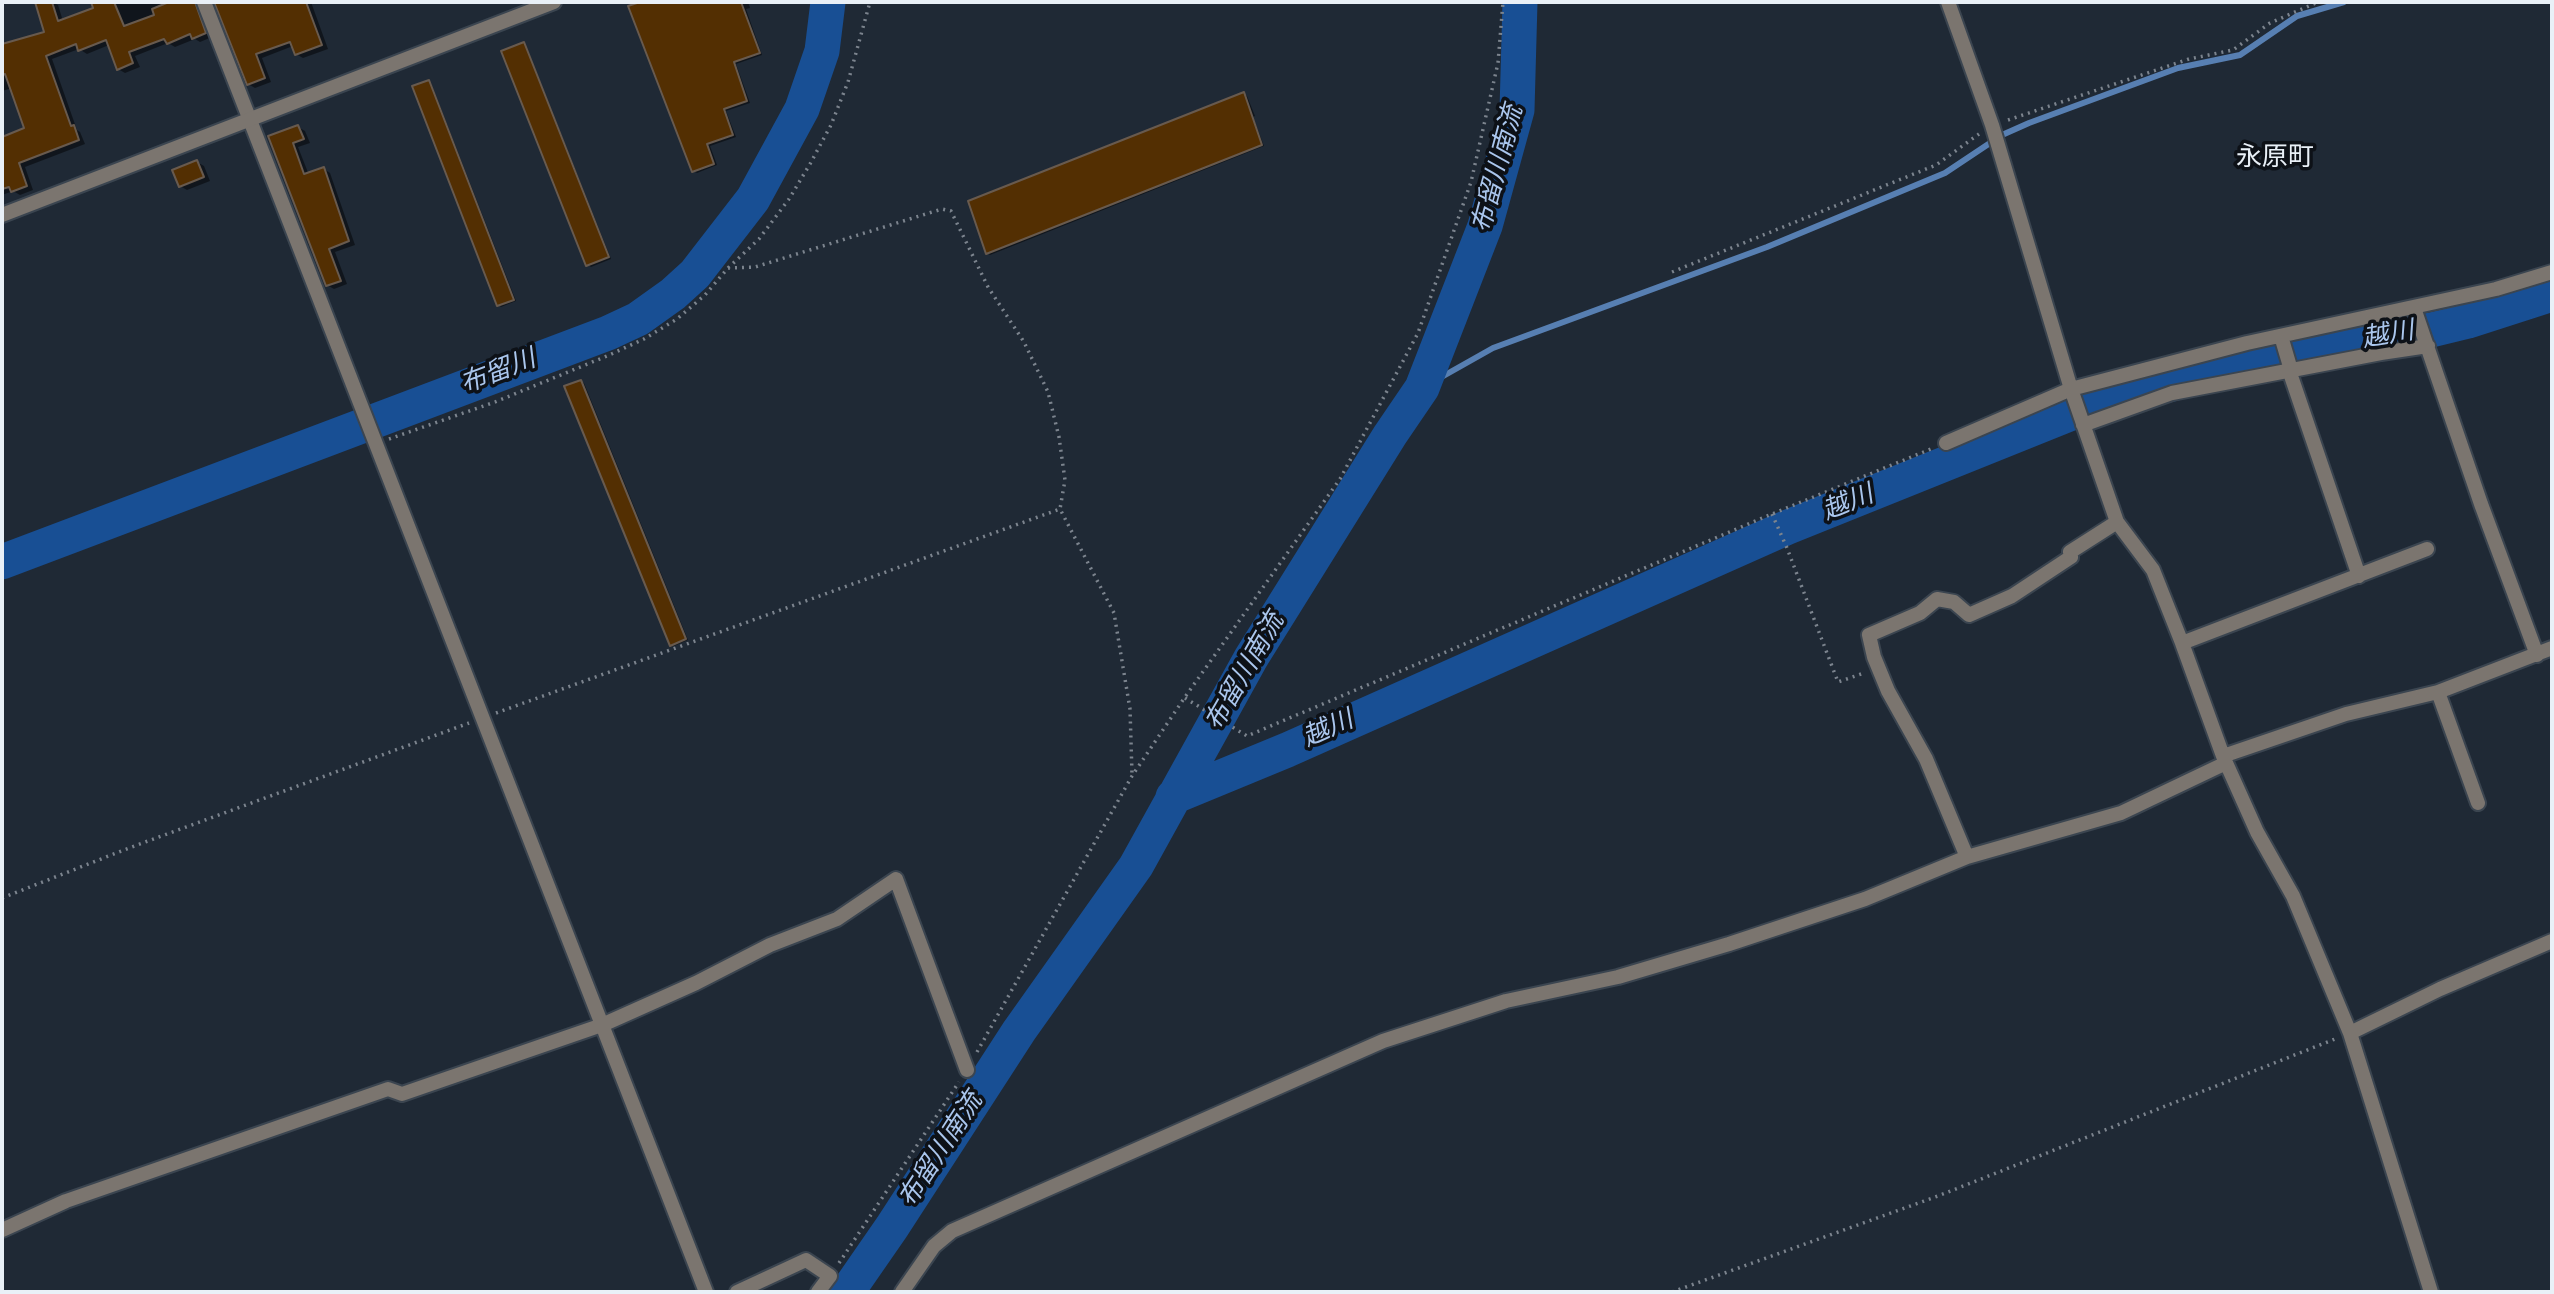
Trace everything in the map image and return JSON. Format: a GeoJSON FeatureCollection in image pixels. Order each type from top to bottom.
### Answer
{"type":"FeatureCollection","features":[{"type":"Feature","properties":{"kind":"street"},"geometry":{"type":"LineString","coordinates":[[204,2],[354,381],[706,1292]]}},
{"type":"Feature","properties":{"kind":"street"},"geometry":{"type":"LineString","coordinates":[[2,215],[554,2]]}},
{"type":"Feature","properties":{"kind":"street"},"geometry":{"type":"LineString","coordinates":[[1948,2],[1992,125],[2071,390],[2117,522],[2153,570],[2224,760],[2257,832],[2293,896],[2350,1034],[2431,1292]]}},
{"type":"Feature","properties":{"kind":"street"},"geometry":{"type":"LineString","coordinates":[[1946,443],[2071,390],[2281,335],[2496,289],[2552,271]]}},
{"type":"Feature","properties":{"kind":"street"},"geometry":{"type":"LineString","coordinates":[[2414,308],[2481,504],[2537,655]]}},
{"type":"Feature","properties":{"kind":"street"},"geometry":{"type":"LineString","coordinates":[[2281,335],[2290,370],[2359,576]]}},
{"type":"Feature","properties":{"kind":"street"},"geometry":{"type":"LineString","coordinates":[[2083,425],[2172,393],[2428,346]]}},
{"type":"Feature","properties":{"kind":"street"},"geometry":{"type":"LineString","coordinates":[[1968,857],[1926,759],[1888,691],[1869,635],[1920,613],[1937,599],[1954,602],[1969,615],[2012,596],[2071,557],[2070,552],[2117,522]]}},
{"type":"Feature","properties":{"kind":"street"},"geometry":{"type":"LineString","coordinates":[[2182,643],[2427,549]]}},
{"type":"Feature","properties":{"kind":"street"},"geometry":{"type":"LineString","coordinates":[[902,1292],[934,1245],[952,1231],[1383,1041],[1506,1001],[1618,977],[1729,944],[1865,899],[1968,857],[2121,813],[2224,760],[2346,714],[2438,692],[2552,648]]}},
{"type":"Feature","properties":{"kind":"street"},"geometry":{"type":"LineString","coordinates":[[2438,692],[2478,803]]}},
{"type":"Feature","properties":{"kind":"street"},"geometry":{"type":"LineString","coordinates":[[2,1230],[66,1201],[388,1089],[402,1094],[602,1025],[696,983],[771,945],[837,919],[896,879],[967,1070]]}},
{"type":"Feature","properties":{"kind":"street"},"geometry":{"type":"LineString","coordinates":[[2350,1034],[2440,989],[2552,941]]}},
{"type":"Feature","properties":{"kind":"street"},"geometry":{"type":"LineString","coordinates":[[737,1292],[806,1260],[830,1276],[818,1292]]}},
{"type":"Feature","properties":{"kind":"path"},"geometry":{"type":"LineString","coordinates":[[375,438],[495,402],[645,339],[677,319],[705,295],[728,268],[760,239],[789,199],[831,125],[848,82],[870,2]]}},
{"type":"Feature","properties":{"kind":"path"},"geometry":{"type":"LineString","coordinates":[[830,1276],[967,1070],[1132,776],[1340,479],[1418,333],[1471,182],[1498,63],[1503,2]]}},
{"type":"Feature","properties":{"kind":"path"},"geometry":{"type":"LineString","coordinates":[[1672,272],[1936,164],[1992,125],[2189,59],[2233,50],[2270,23],[2318,2]]}},
{"type":"Feature","properties":{"kind":"path"},"geometry":{"type":"LineString","coordinates":[[728,268],[755,267],[942,209],[951,211],[988,287],[1024,342],[1048,392],[1059,437],[1065,480],[1060,509],[1114,613],[1130,709],[1132,776]]}},
{"type":"Feature","properties":{"kind":"path"},"geometry":{"type":"LineString","coordinates":[[1185,697],[1247,736],[1946,443]]}},
{"type":"Feature","properties":{"kind":"path"},"geometry":{"type":"LineString","coordinates":[[2,898],[129,848],[1060,509]]}},
{"type":"Feature","properties":{"kind":"path"},"geometry":{"type":"LineString","coordinates":[[1772,514],[1838,682],[1879,668]]}},
{"type":"Feature","properties":{"kind":"path"},"geometry":{"type":"LineString","coordinates":[[1672,1292],[1938,1196],[2350,1034]]}},
{"type":"Feature","properties":{"kind":"building"},"geometry":{"type":"Polygon","coordinates":[[[35,2],[52,2],[58,21],[93,8],[91,2],[114,2],[124,26],[154,15],[152,9],[169,2],[195,2],[206,33],[192,39],[190,34],[167,44],[164,39],[129,52],[133,63],[117,70],[106,40],[78,51],[76,44],[46,56],[71,126],[74,125],[79,140],[19,163],[27,186],[11,192],[9,187],[2,189],[2,137],[24,128],[5,74],[2,75],[2,44],[44,32],[35,2]]]}},
{"type":"Feature","properties":{"kind":"building"},"geometry":{"type":"Polygon","coordinates":[[[214,2],[306,2],[322,45],[295,55],[290,42],[256,54],[265,78],[247,85],[214,2]]]}},
{"type":"Feature","properties":{"kind":"building"},"geometry":{"type":"Polygon","coordinates":[[[640,2],[741,2],[760,53],[734,62],[747,101],[724,109],[733,135],[707,144],[714,164],[692,172],[628,6],[640,2]]]}},
{"type":"Feature","properties":{"kind":"building"},"geometry":{"type":"Polygon","coordinates":[[[524,42],[609,257],[586,266],[501,51],[524,42]]]}},
{"type":"Feature","properties":{"kind":"building"},"geometry":{"type":"Polygon","coordinates":[[[429,80],[514,300],[497,306],[412,86],[429,80]]]}},
{"type":"Feature","properties":{"kind":"building"},"geometry":{"type":"Polygon","coordinates":[[[1244,92],[1262,145],[986,254],[968,201],[1244,92]]]}},
{"type":"Feature","properties":{"kind":"building"},"geometry":{"type":"Polygon","coordinates":[[[298,125],[304,139],[293,143],[304,174],[324,167],[349,241],[329,249],[341,281],[326,286],[268,136],[298,125]]]}},
{"type":"Feature","properties":{"kind":"building"},"geometry":{"type":"Polygon","coordinates":[[[197,160],[204,177],[179,187],[172,170],[197,160]]]}},
{"type":"Feature","properties":{"kind":"building"},"geometry":{"type":"Polygon","coordinates":[[[581,380],[686,639],[670,646],[564,386],[581,380]]]}},
{"type":"Feature","properties":{"kind":"waterway","name":"布留川"},"geometry":{"type":"LineString","coordinates":[[2,562],[608,333],[638,319],[695,274],[753,199],[802,109],[822,51],[828,2]]}},
{"type":"Feature","properties":{"kind":"waterway","name":"布留川南流"},"geometry":{"type":"LineString","coordinates":[[847,1292],[1019,1031],[1136,866],[1251,658],[1422,388],[1485,226],[1517,110],[1520,2]]}},
{"type":"Feature","properties":{"kind":"waterway"},"geometry":{"type":"LineString","coordinates":[[1422,388],[1493,348],[1767,247],[1945,173],[2002,135],[2029,123],[2178,68],[2240,55],[2297,16],[2344,2]]}},
{"type":"Feature","properties":{"kind":"waterway","name":"越川"},"geometry":{"type":"LineString","coordinates":[[1173,797],[1287,750],[1788,527],[2089,406],[2281,355],[2431,330],[2552,294]]}},
{"type":"Feature","properties":{"kind":"district","name":"永原町"},"geometry":{"type":"Point","coordinates":[2275,158]}}]}
